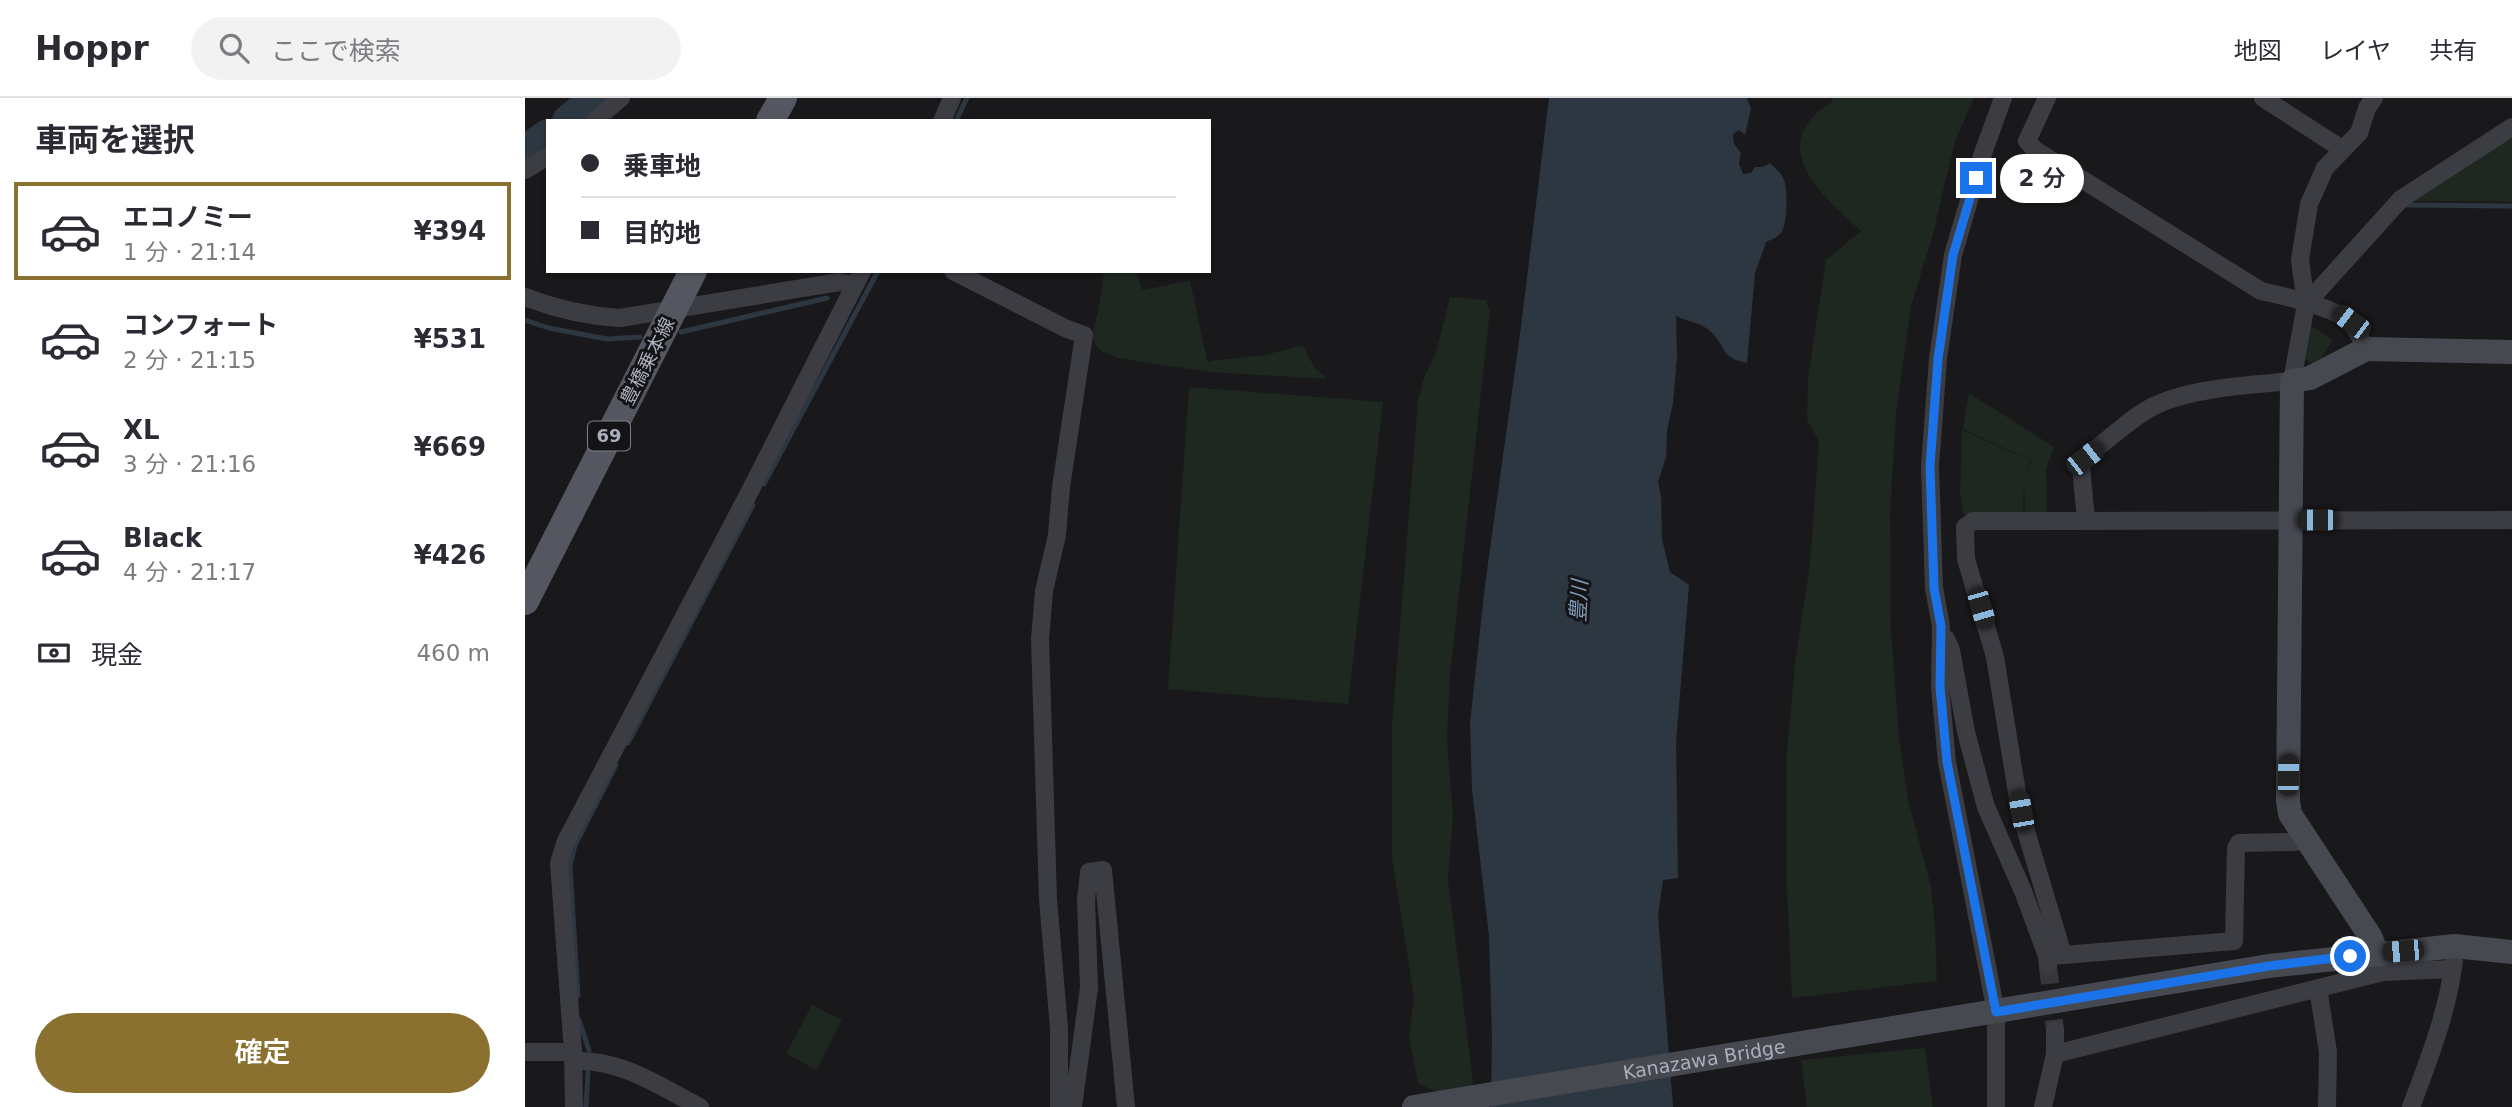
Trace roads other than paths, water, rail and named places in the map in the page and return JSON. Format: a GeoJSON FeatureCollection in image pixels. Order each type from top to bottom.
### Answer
{"type":"FeatureCollection","features":[{"type":"Feature","properties":{"kind":"main road"},"geometry":{"type":"LineString","coordinates":[[771,119],[783,98]]}},
{"type":"Feature","properties":{"kind":"main road","name":"豊橋乗本線"},"geometry":{"type":"LineString","coordinates":[[525,601],[692,273]]}},
{"type":"Feature","properties":{"kind":"main road"},"geometry":{"type":"LineString","coordinates":[[2377,953],[2370,936],[2290,814],[2288,801],[2292,381],[2310,378],[2366,349],[2512,352]]}},
{"type":"Feature","properties":{"kind":"main road","name":"Kanazawa Bridge"},"geometry":{"type":"LineString","coordinates":[[1413,1107],[2269,966],[2377,953],[2454,958],[2512,952]]}},
{"type":"Feature","properties":{"kind":"street"},"geometry":{"type":"LineString","coordinates":[[596,119],[621,98]]}},
{"type":"Feature","properties":{"kind":"street"},"geometry":{"type":"LineString","coordinates":[[943,119],[951,98]]}},
{"type":"Feature","properties":{"kind":"street"},"geometry":{"type":"LineString","coordinates":[[1996,1107],[1996,1012],[1947,762],[1940,687],[1941,626],[1934,588],[1930,466],[1938,359],[1953,255],[1983,153],[2003,98]]}},
{"type":"Feature","properties":{"kind":"street"},"geometry":{"type":"LineString","coordinates":[[2047,98],[2027,141],[2035,150],[2261,291],[2290,297],[2340,314],[2351,322],[2366,349]]}},
{"type":"Feature","properties":{"kind":"street"},"geometry":{"type":"LineString","coordinates":[[2263,98],[2342,149]]}},
{"type":"Feature","properties":{"kind":"street"},"geometry":{"type":"LineString","coordinates":[[2086,520],[2081,467],[2085,458],[2153,406],[2180,397],[2292,381],[2306,304],[2301,260],[2309,204],[2325,167],[2359,133],[2367,108],[2374,98]]}},
{"type":"Feature","properties":{"kind":"street"},"geometry":{"type":"LineString","coordinates":[[2306,304],[2401,199],[2512,127]]}},
{"type":"Feature","properties":{"kind":"street"},"geometry":{"type":"LineString","coordinates":[[525,170],[546,157]]}},
{"type":"Feature","properties":{"kind":"street"},"geometry":{"type":"LineString","coordinates":[[957,273],[1084,335],[1061,486],[1057,535],[1044,591],[1040,639],[1048,899],[1059,1029],[1059,1107]]}},
{"type":"Feature","properties":{"kind":"street"},"geometry":{"type":"LineString","coordinates":[[525,297],[547,306],[593,316],[620,317],[858,278]]}},
{"type":"Feature","properties":{"kind":"street"},"geometry":{"type":"LineString","coordinates":[[574,1107],[559,863],[566,841],[749,493],[858,278]]}},
{"type":"Feature","properties":{"kind":"street"},"geometry":{"type":"LineString","coordinates":[[2053,959],[2021,811],[1995,657],[1966,559],[1965,527],[1973,521],[2512,520]]}},
{"type":"Feature","properties":{"kind":"street"},"geometry":{"type":"LineString","coordinates":[[1941,626],[1951,650],[1966,732],[1986,807],[2053,959]]}},
{"type":"Feature","properties":{"kind":"street"},"geometry":{"type":"LineString","coordinates":[[2053,959],[2234,941],[2235,848],[2239,843],[2294,842],[2305,839]]}},
{"type":"Feature","properties":{"kind":"street"},"geometry":{"type":"LineString","coordinates":[[1073,1107],[1089,988],[1086,900],[1089,872],[1103,870],[1126,1107]]}},
{"type":"Feature","properties":{"kind":"street"},"geometry":{"type":"LineString","coordinates":[[2055,1054],[2383,972],[2454,958],[2450,989],[2434,1047],[2411,1107]]}},
{"type":"Feature","properties":{"kind":"street"},"geometry":{"type":"LineString","coordinates":[[2318,988],[2328,1052],[2327,1107]]}},
{"type":"Feature","properties":{"kind":"street"},"geometry":{"type":"LineString","coordinates":[[2043,1107],[2055,1054],[2055,1030]]}},
{"type":"Feature","properties":{"kind":"street"},"geometry":{"type":"LineString","coordinates":[[525,1052],[573,1057],[622,1067],[700,1107]]}},
{"type":"Feature","properties":{"kind":"water","name":"豊川"},"geometry":{"type":"Polygon","coordinates":[[[1549,98],[1747,98],[1751,109],[1745,135],[1739,130],[1733,134],[1734,144],[1741,153],[1739,164],[1743,174],[1770,163],[1783,178],[1786,190],[1783,229],[1778,236],[1766,242],[1755,273],[1747,363],[1728,355],[1708,329],[1676,316],[1677,357],[1673,403],[1667,431],[1666,457],[1658,482],[1662,539],[1670,572],[1689,585],[1676,742],[1678,878],[1663,880],[1658,915],[1673,1107],[1491,1107],[1489,936],[1472,789],[1470,723],[1485,585],[1549,98]]]}},
{"type":"Feature","properties":{"kind":"waterway"},"geometry":{"type":"LineString","coordinates":[[570,119],[595,98]]}},
{"type":"Feature","properties":{"kind":"waterway"},"geometry":{"type":"LineString","coordinates":[[957,119],[967,98]]}},
{"type":"Feature","properties":{"kind":"waterway"},"geometry":{"type":"LineString","coordinates":[[525,151],[546,136]]}},
{"type":"Feature","properties":{"kind":"waterway"},"geometry":{"type":"LineString","coordinates":[[2407,205],[2512,206]]}},
{"type":"Feature","properties":{"kind":"waterway"},"geometry":{"type":"LineString","coordinates":[[764,484],[877,273]]}},
{"type":"Feature","properties":{"kind":"waterway"},"geometry":{"type":"LineString","coordinates":[[681,332],[827,298]]}},
{"type":"Feature","properties":{"kind":"waterway"},"geometry":{"type":"LineString","coordinates":[[525,320],[549,328],[607,339],[640,337]]}},
{"type":"Feature","properties":{"kind":"waterway"},"geometry":{"type":"LineString","coordinates":[[628,743],[753,505]]}},
{"type":"Feature","properties":{"kind":"waterway"},"geometry":{"type":"LineString","coordinates":[[578,996],[570,866],[575,845],[616,765]]}},
{"type":"Feature","properties":{"kind":"waterway"},"geometry":{"type":"LineString","coordinates":[[579,1020],[589,1050]]}},
{"type":"Feature","properties":{"kind":"waterway"},"geometry":{"type":"LineString","coordinates":[[586,1107],[588,1072]]}},
{"type":"Feature","properties":{"kind":"tunnel"},"geometry":{"type":"LineString","coordinates":[[2048,966],[2055,1030]]}}]}
